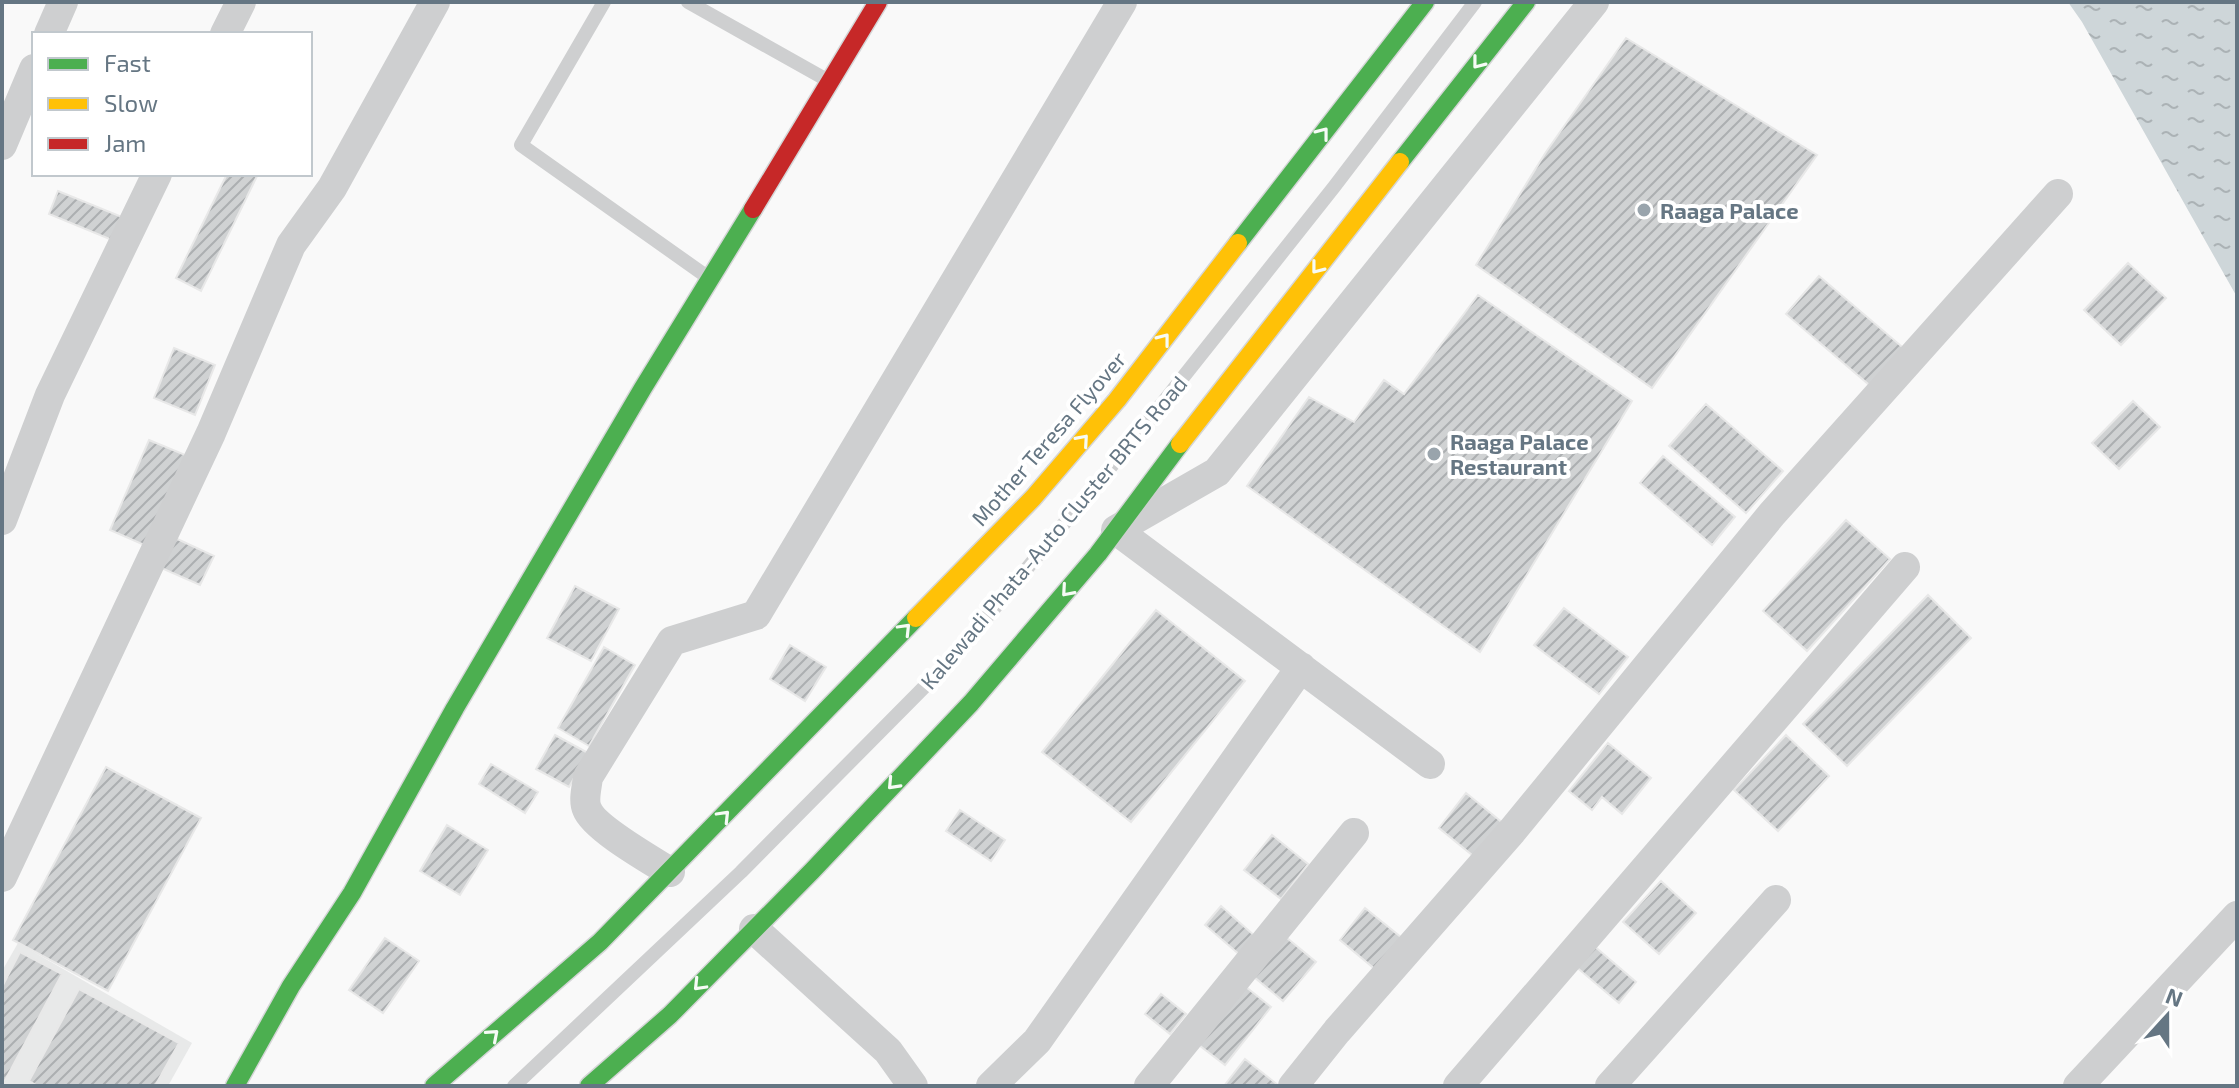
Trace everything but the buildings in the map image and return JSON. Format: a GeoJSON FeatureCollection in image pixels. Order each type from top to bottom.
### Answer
{"type":"FeatureCollection","features":[{"type":"Feature","properties":{"kind":"main road"},"geometry":{"type":"LineString","coordinates":[[235,1086],[291,986],[352,893],[455,708],[709,279],[878,2]]}},
{"type":"Feature","properties":{"kind":"main road","name":"Mother Teresa Flyover"},"geometry":{"type":"LineString","coordinates":[[434,1086],[600,942],[1033,498],[1117,400],[1425,2]]}},
{"type":"Feature","properties":{"kind":"main road"},"geometry":{"type":"LineString","coordinates":[[589,1086],[670,1015],[971,703],[1116,530],[1174,451],[1526,2]]}},
{"type":"Feature","properties":{"kind":"main road"},"geometry":{"type":"LineString","coordinates":[[607,1086],[613,1065]]}},
{"type":"Feature","properties":{"kind":"street"},"geometry":{"type":"LineString","coordinates":[[50,32],[63,2]]}},
{"type":"Feature","properties":{"kind":"street"},"geometry":{"type":"LineString","coordinates":[[226,32],[241,2]]}},
{"type":"Feature","properties":{"kind":"street"},"geometry":{"type":"LineString","coordinates":[[2,877],[211,433],[291,245],[332,188],[435,2]]}},
{"type":"Feature","properties":{"kind":"street"},"geometry":{"type":"LineString","coordinates":[[670,872],[608,832],[587,811],[585,796],[588,777],[672,641],[756,615],[1122,2]]}},
{"type":"Feature","properties":{"kind":"street"},"geometry":{"type":"LineString","coordinates":[[1430,764],[1116,530],[1217,472],[1594,2]]}},
{"type":"Feature","properties":{"kind":"street"},"geometry":{"type":"LineString","coordinates":[[2,145],[32,74]]}},
{"type":"Feature","properties":{"kind":"street"},"geometry":{"type":"LineString","coordinates":[[2,520],[50,395],[156,176]]}},
{"type":"Feature","properties":{"kind":"street"},"geometry":{"type":"LineString","coordinates":[[1293,1086],[1337,1031],[1512,831],[1772,514],[2058,194]]}},
{"type":"Feature","properties":{"kind":"street"},"geometry":{"type":"LineString","coordinates":[[1458,1086],[1905,567]]}},
{"type":"Feature","properties":{"kind":"street"},"geometry":{"type":"LineString","coordinates":[[991,1086],[1037,1041],[1301,667]]}},
{"type":"Feature","properties":{"kind":"street"},"geometry":{"type":"LineString","coordinates":[[1149,1086],[1354,833]]}},
{"type":"Feature","properties":{"kind":"street"},"geometry":{"type":"LineString","coordinates":[[1610,1086],[1776,900]]}},
{"type":"Feature","properties":{"kind":"street"},"geometry":{"type":"LineString","coordinates":[[2078,1086],[2237,916]]}},
{"type":"Feature","properties":{"kind":"street"},"geometry":{"type":"LineString","coordinates":[[754,929],[888,1051],[913,1086]]}},
{"type":"Feature","properties":{"kind":"lane"},"geometry":{"type":"LineString","coordinates":[[604,2],[521,145],[709,279]]}},
{"type":"Feature","properties":{"kind":"lane"},"geometry":{"type":"LineString","coordinates":[[688,2],[831,83]]}},
{"type":"Feature","properties":{"kind":"lane","name":"Kalewadi Phata-Auto Cluster BRTS Road"},"geometry":{"type":"LineString","coordinates":[[514,1086],[741,872],[954,657],[1142,429],[1334,187],[1475,2]]}},
{"type":"Feature","properties":{"kind":"shaded area"},"geometry":{"type":"Polygon","coordinates":[[[18,943],[192,1043],[168,1086],[2,1086],[2,971],[18,943]]]}},
{"type":"Feature","properties":{"kind":"water"},"geometry":{"type":"Polygon","coordinates":[[[2068,2],[2237,2],[2237,297],[2082,22],[2068,2]]]}},
{"type":"Feature","properties":{"kind":"traffic: fast"},"geometry":{"type":"LineString","coordinates":[[1238,243],[1425,2]]}},
{"type":"Feature","properties":{"kind":"traffic: fast"},"geometry":{"type":"LineString","coordinates":[[1400,162],[1526,2]]}},
{"type":"Feature","properties":{"kind":"traffic: fast"},"geometry":{"type":"LineString","coordinates":[[235,1086],[291,986],[352,893],[455,708],[643,388],[753,209]]}},
{"type":"Feature","properties":{"kind":"traffic: fast"},"geometry":{"type":"LineString","coordinates":[[589,1086],[670,1015],[971,703],[1098,554],[1180,444]]}},
{"type":"Feature","properties":{"kind":"traffic: fast"},"geometry":{"type":"LineString","coordinates":[[434,1086],[600,942],[916,618]]}},
{"type":"Feature","properties":{"kind":"traffic: slow"},"geometry":{"type":"LineString","coordinates":[[1180,444],[1400,162]]}},
{"type":"Feature","properties":{"kind":"traffic: slow"},"geometry":{"type":"LineString","coordinates":[[916,618],[1033,498],[1117,400],[1238,243]]}},
{"type":"Feature","properties":{"kind":"traffic: jam"},"geometry":{"type":"LineString","coordinates":[[753,209],[878,2]]}},
{"type":"Feature","properties":{"kind":"place","name":"Raaga Palace"},"geometry":{"type":"Point","coordinates":[1644,210]}},
{"type":"Feature","properties":{"kind":"place","name":"Raaga Palace Restaurant"},"geometry":{"type":"Point","coordinates":[1434,454]}}]}
